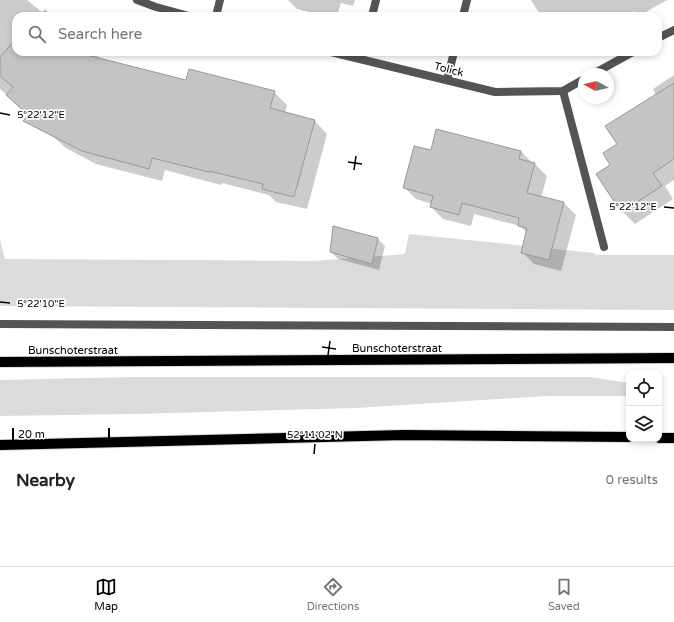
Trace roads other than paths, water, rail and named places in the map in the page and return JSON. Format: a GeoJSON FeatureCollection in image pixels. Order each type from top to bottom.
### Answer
{"type":"FeatureCollection","features":[{"type":"Feature","properties":{"kind":"main road","name":"Bunschoterstraat"},"geometry":{"type":"LineString","coordinates":[[0,362],[674,358]]}},
{"type":"Feature","properties":{"kind":"main road"},"geometry":{"type":"LineString","coordinates":[[0,445],[404,435],[626,438]]}},
{"type":"Feature","properties":{"kind":"main road"},"geometry":{"type":"LineString","coordinates":[[662,438],[674,438]]}},
{"type":"Feature","properties":{"kind":"street"},"geometry":{"type":"LineString","coordinates":[[137,0],[174,12]]}},
{"type":"Feature","properties":{"kind":"street"},"geometry":{"type":"LineString","coordinates":[[217,12],[220,0]]}},
{"type":"Feature","properties":{"kind":"street"},"geometry":{"type":"LineString","coordinates":[[373,12],[376,0]]}},
{"type":"Feature","properties":{"kind":"street"},"geometry":{"type":"LineString","coordinates":[[464,12],[467,0]]}},
{"type":"Feature","properties":{"kind":"street"},"geometry":{"type":"LineString","coordinates":[[662,36],[674,30]]}},
{"type":"Feature","properties":{"kind":"street","name":"Tolick"},"geometry":{"type":"LineString","coordinates":[[358,56],[495,92],[563,90],[578,82]]}},
{"type":"Feature","properties":{"kind":"street"},"geometry":{"type":"LineString","coordinates":[[446,80],[453,56]]}},
{"type":"Feature","properties":{"kind":"street"},"geometry":{"type":"LineString","coordinates":[[604,68],[626,56]]}},
{"type":"Feature","properties":{"kind":"street"},"geometry":{"type":"LineString","coordinates":[[563,90],[604,247]]}},
{"type":"Feature","properties":{"kind":"street","name":"Bunschoterstraat"},"geometry":{"type":"LineString","coordinates":[[0,324],[674,327]]}}]}
